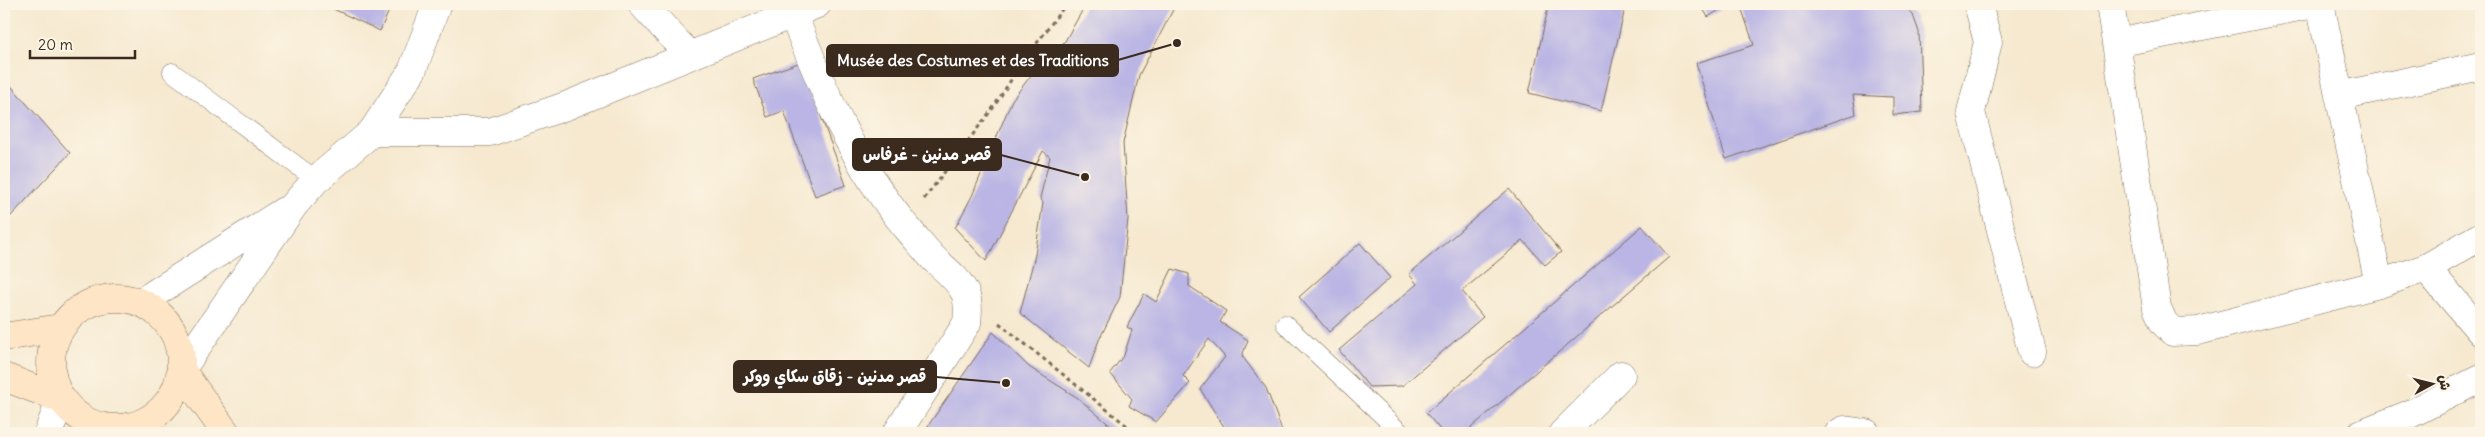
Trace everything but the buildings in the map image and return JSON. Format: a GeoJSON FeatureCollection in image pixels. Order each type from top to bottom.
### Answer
{"type":"FeatureCollection","features":[{"type":"Feature","properties":{"kind":"main road"},"geometry":{"type":"LineString","coordinates":[[123,297],[141,302],[158,313],[172,329],[180,348],[181,370],[176,390],[164,407],[130,431],[90,423],[74,413],[61,399],[53,382],[50,363],[52,344],[60,328],[72,314],[87,303],[105,298],[123,297]]}},
{"type":"Feature","properties":{"kind":"main road"},"geometry":{"type":"LineString","coordinates":[[4,337],[60,328]]}},
{"type":"Feature","properties":{"kind":"main road"},"geometry":{"type":"LineString","coordinates":[[181,370],[226,433]]}},
{"type":"Feature","properties":{"kind":"main road"},"geometry":{"type":"LineString","coordinates":[[4,377],[61,399]]}},
{"type":"Feature","properties":{"kind":"street"},"geometry":{"type":"LineString","coordinates":[[181,370],[294,205],[316,180],[372,132],[412,71],[437,4]]}},
{"type":"Feature","properties":{"kind":"street"},"geometry":{"type":"LineString","coordinates":[[642,4],[689,55]]}},
{"type":"Feature","properties":{"kind":"street"},"geometry":{"type":"LineString","coordinates":[[1978,4],[1988,42],[1971,112],[2032,352]]}},
{"type":"Feature","properties":{"kind":"street"},"geometry":{"type":"LineString","coordinates":[[2110,4],[2157,308],[2164,323],[2173,332],[2198,331],[2379,284],[2426,268],[2481,236]]}},
{"type":"Feature","properties":{"kind":"street"},"geometry":{"type":"LineString","coordinates":[[2116,43],[2314,4]]}},
{"type":"Feature","properties":{"kind":"street"},"geometry":{"type":"LineString","coordinates":[[2320,4],[2379,284]]}},
{"type":"Feature","properties":{"kind":"street"},"geometry":{"type":"LineString","coordinates":[[372,132],[490,132],[566,106],[805,9],[828,100],[850,144],[876,186],[905,225],[956,280],[965,293],[968,308],[967,323],[897,433]]}},
{"type":"Feature","properties":{"kind":"street"},"geometry":{"type":"LineString","coordinates":[[2339,96],[2481,66]]}},
{"type":"Feature","properties":{"kind":"street"},"geometry":{"type":"LineString","coordinates":[[141,302],[294,205]]}},
{"type":"Feature","properties":{"kind":"street"},"geometry":{"type":"LineString","coordinates":[[2426,268],[2481,332]]}},
{"type":"Feature","properties":{"kind":"street"},"geometry":{"type":"LineString","coordinates":[[1563,433],[1621,375]]}},
{"type":"Feature","properties":{"kind":"street"},"geometry":{"type":"LineString","coordinates":[[2362,433],[2410,414],[2481,378]]}},
{"type":"Feature","properties":{"kind":"street"},"geometry":{"type":"LineString","coordinates":[[48,433],[61,399]]}},
{"type":"Feature","properties":{"kind":"street"},"geometry":{"type":"LineString","coordinates":[[1838,433],[1844,430],[1866,433]]}},
{"type":"Feature","properties":{"kind":"lane"},"geometry":{"type":"LineString","coordinates":[[172,72],[316,180]]}},
{"type":"Feature","properties":{"kind":"lane"},"geometry":{"type":"LineString","coordinates":[[1285,324],[1401,433]]}},
{"type":"Feature","properties":{"kind":"path"},"geometry":{"type":"LineString","coordinates":[[905,225],[993,108],[1020,66],[1066,4]]}},
{"type":"Feature","properties":{"kind":"path"},"geometry":{"type":"LineString","coordinates":[[968,308],[1005,326],[1136,433]]}},
{"type":"Feature","properties":{"kind":"place","name":"Musée des Costumes et des Traditions"},"geometry":{"type":"Point","coordinates":[1177,43]}},
{"type":"Feature","properties":{"kind":"place","name":"قصر مدنين - غرفاس"},"geometry":{"type":"Point","coordinates":[1085,177]}},
{"type":"Feature","properties":{"kind":"place","name":"قصر مدنين - زقاق سكاي ووكر"},"geometry":{"type":"Point","coordinates":[1006,383]}}]}
